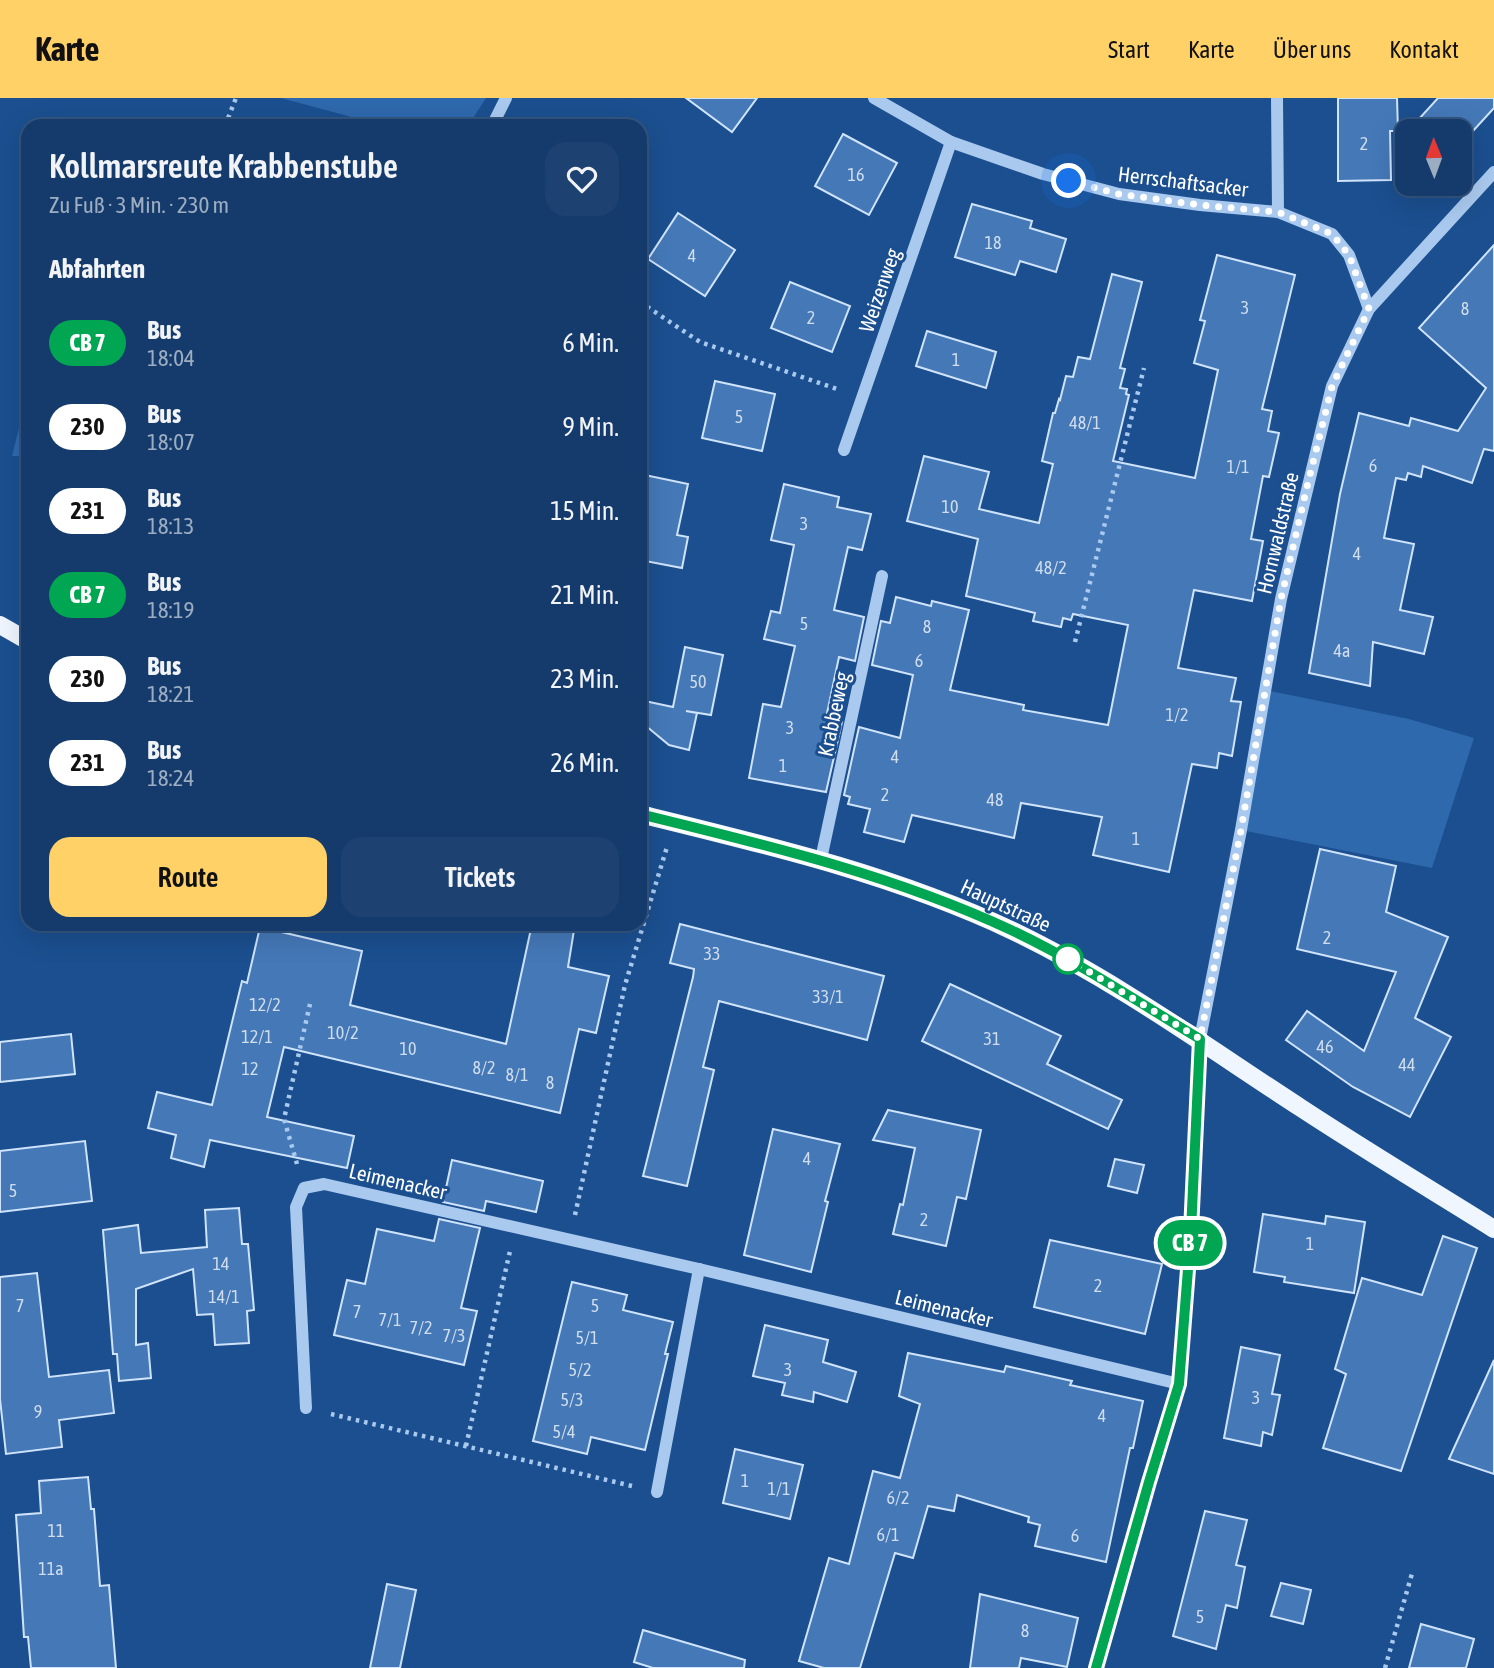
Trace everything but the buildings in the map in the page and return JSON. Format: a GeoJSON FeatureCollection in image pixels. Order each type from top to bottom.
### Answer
{"type":"FeatureCollection","features":[{"type":"Feature","properties":{"kind":"main road"},"geometry":{"type":"LineString","coordinates":[[0,625],[21,637]]}},
{"type":"Feature","properties":{"kind":"main road","name":"Hauptstraße"},"geometry":{"type":"LineString","coordinates":[[647,816],[821,859],[911,888],[1014,932],[1071,961],[1200,1039],[1301,1108],[1494,1229]]}},
{"type":"Feature","properties":{"kind":"street"},"geometry":{"type":"LineString","coordinates":[[496,119],[506,98]]}},
{"type":"Feature","properties":{"kind":"street","name":"Herrschaftsacker"},"geometry":{"type":"LineString","coordinates":[[874,98],[950,142],[1043,174],[1119,194],[1278,212],[1332,234],[1349,255],[1369,309]]}},
{"type":"Feature","properties":{"kind":"street"},"geometry":{"type":"LineString","coordinates":[[1277,98],[1278,212]]}},
{"type":"Feature","properties":{"kind":"street","name":"Weizenweg"},"geometry":{"type":"LineString","coordinates":[[844,450],[950,142]]}},
{"type":"Feature","properties":{"kind":"street","name":"Hornwaldstraße"},"geometry":{"type":"LineString","coordinates":[[1096,1668],[1179,1384],[1191,1231],[1200,1039],[1241,830],[1281,599],[1332,386],[1369,309],[1494,172]]}},
{"type":"Feature","properties":{"kind":"street","name":"Krabbeweg"},"geometry":{"type":"LineString","coordinates":[[821,859],[882,576]]}},
{"type":"Feature","properties":{"kind":"street","name":"Leimenacker"},"geometry":{"type":"LineString","coordinates":[[304,1188],[324,1184],[699,1269],[1179,1384]]}},
{"type":"Feature","properties":{"kind":"street"},"geometry":{"type":"LineString","coordinates":[[304,1188],[296,1207],[306,1408]]}},
{"type":"Feature","properties":{"kind":"street"},"geometry":{"type":"LineString","coordinates":[[657,1492],[699,1269]]}},
{"type":"Feature","properties":{"kind":"path"},"geometry":{"type":"LineString","coordinates":[[228,119],[236,98]]}},
{"type":"Feature","properties":{"kind":"path"},"geometry":{"type":"LineString","coordinates":[[647,307],[700,342],[862,398]]}},
{"type":"Feature","properties":{"kind":"path"},"geometry":{"type":"LineString","coordinates":[[1074,642],[1144,368]]}},
{"type":"Feature","properties":{"kind":"path"},"geometry":{"type":"LineString","coordinates":[[647,914],[675,823]]}},
{"type":"Feature","properties":{"kind":"path"},"geometry":{"type":"LineString","coordinates":[[570,1240],[625,985],[642,931]]}},
{"type":"Feature","properties":{"kind":"path"},"geometry":{"type":"LineString","coordinates":[[304,1188],[284,1119],[310,1004]]}},
{"type":"Feature","properties":{"kind":"path"},"geometry":{"type":"LineString","coordinates":[[466,1446],[515,1227]]}},
{"type":"Feature","properties":{"kind":"path"},"geometry":{"type":"LineString","coordinates":[[306,1408],[657,1492]]}},
{"type":"Feature","properties":{"kind":"path"},"geometry":{"type":"LineString","coordinates":[[1385,1668],[1413,1570]]}},
{"type":"Feature","properties":{"kind":"shaded area"},"geometry":{"type":"Polygon","coordinates":[[[281,98],[486,98],[472,119],[359,119],[281,98]]]}},
{"type":"Feature","properties":{"kind":"shaded area"},"geometry":{"type":"Polygon","coordinates":[[[21,420],[21,456],[12,456],[21,420]]]}},
{"type":"Feature","properties":{"kind":"shaded area"},"geometry":{"type":"Polygon","coordinates":[[[1265,690],[1409,719],[1474,738],[1432,868],[1241,830],[1265,690]]]}},
{"type":"Feature","properties":{"kind":"bus line"},"geometry":{"type":"LineString","coordinates":[[647,816],[821,859],[911,888],[978,915],[1071,961],[1200,1039],[1191,1231],[1179,1384],[1096,1668]]}},
{"type":"Feature","properties":{"kind":"route"},"geometry":{"type":"LineString","coordinates":[[1068,959],[1200,1039],[1241,830],[1281,599],[1306,491],[1332,386],[1369,309],[1349,255],[1332,234],[1278,212],[1119,194],[1069,181]]}}]}
